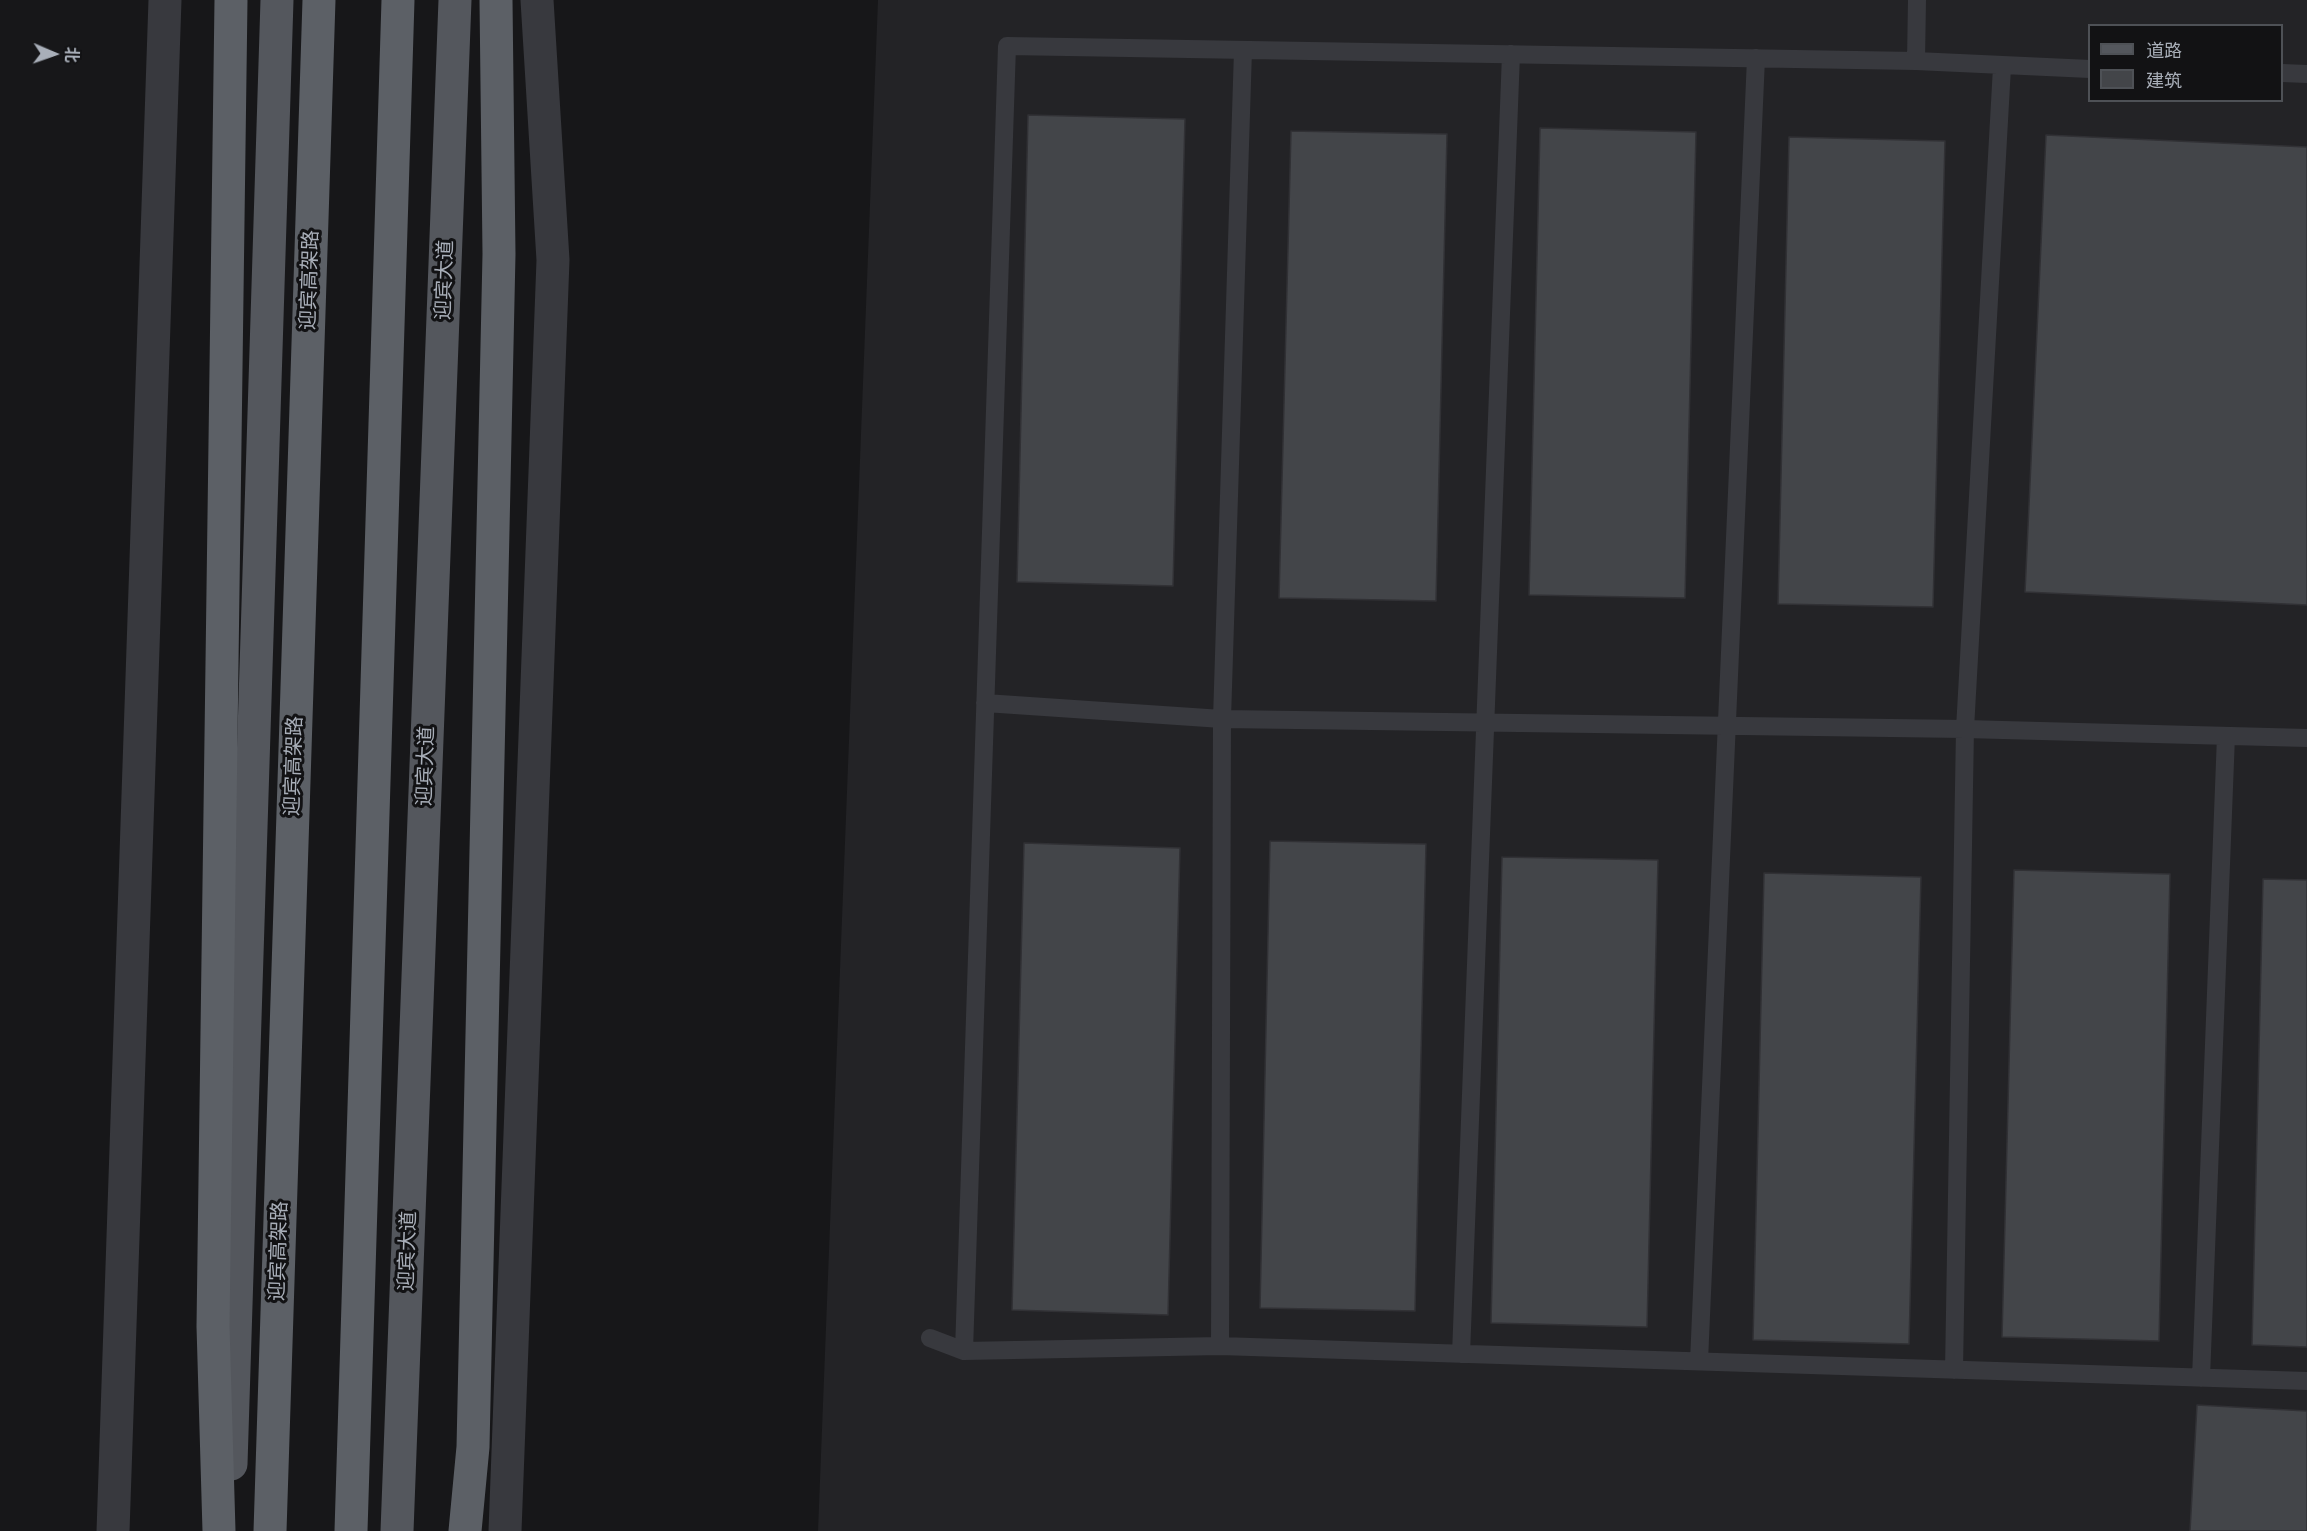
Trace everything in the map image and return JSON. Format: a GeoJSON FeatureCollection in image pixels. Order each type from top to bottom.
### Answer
{"type":"FeatureCollection","features":[{"type":"Feature","properties":{"kind":"highway"},"geometry":{"type":"LineString","coordinates":[[219,1531],[213,1326],[231,0]]}},
{"type":"Feature","properties":{"kind":"highway","name":"迎宾高架路"},"geometry":{"type":"LineString","coordinates":[[270,1531],[319,0]]}},
{"type":"Feature","properties":{"kind":"highway"},"geometry":{"type":"LineString","coordinates":[[351,1531],[398,0]]}},
{"type":"Feature","properties":{"kind":"highway"},"geometry":{"type":"LineString","coordinates":[[465,1531],[473,1447],[499,254],[496,0]]}},
{"type":"Feature","properties":{"kind":"main road"},"geometry":{"type":"LineString","coordinates":[[229,1531],[277,0]]}},
{"type":"Feature","properties":{"kind":"main road","name":"迎宾大道"},"geometry":{"type":"LineString","coordinates":[[397,1531],[455,0]]}},
{"type":"Feature","properties":{"kind":"street"},"geometry":{"type":"LineString","coordinates":[[113,1531],[165,0]]}},
{"type":"Feature","properties":{"kind":"street"},"geometry":{"type":"LineString","coordinates":[[506,1531],[553,260],[537,0]]}},
{"type":"Feature","properties":{"kind":"lane"},"geometry":{"type":"LineString","coordinates":[[1916,61],[1917,0]]}},
{"type":"Feature","properties":{"kind":"lane"},"geometry":{"type":"LineString","coordinates":[[964,1351],[1007,46],[1916,61],[2002,67],[2088,69]]}},
{"type":"Feature","properties":{"kind":"lane"},"geometry":{"type":"LineString","coordinates":[[1220,1346],[1222,719],[1243,50]]}},
{"type":"Feature","properties":{"kind":"lane"},"geometry":{"type":"LineString","coordinates":[[1461,1354],[1511,54]]}},
{"type":"Feature","properties":{"kind":"lane"},"geometry":{"type":"LineString","coordinates":[[1699,1361],[1756,58]]}},
{"type":"Feature","properties":{"kind":"lane"},"geometry":{"type":"LineString","coordinates":[[1954,1370],[1965,729],[2002,67]]}},
{"type":"Feature","properties":{"kind":"lane"},"geometry":{"type":"LineString","coordinates":[[2283,73],[2307,74]]}},
{"type":"Feature","properties":{"kind":"lane"},"geometry":{"type":"LineString","coordinates":[[985,703],[1222,719],[1965,729],[2307,738]]}},
{"type":"Feature","properties":{"kind":"lane"},"geometry":{"type":"LineString","coordinates":[[2201,1378],[2226,736]]}},
{"type":"Feature","properties":{"kind":"lane"},"geometry":{"type":"LineString","coordinates":[[930,1338],[964,1351],[1220,1346],[2307,1381]]}},
{"type":"Feature","properties":{"kind":"shaded area"},"geometry":{"type":"Polygon","coordinates":[[[878,0],[2307,0],[2307,1531],[818,1531],[878,0]]]}},
{"type":"Feature","properties":{"kind":"building"},"geometry":{"type":"Polygon","coordinates":[[[1028,115],[1185,119],[1173,586],[1017,582],[1028,115]]]}},
{"type":"Feature","properties":{"kind":"building"},"geometry":{"type":"Polygon","coordinates":[[[1540,128],[1696,132],[1685,598],[1529,595],[1540,128]]]}},
{"type":"Feature","properties":{"kind":"building"},"geometry":{"type":"Polygon","coordinates":[[[1291,131],[1447,134],[1436,601],[1279,598],[1291,131]]]}},
{"type":"Feature","properties":{"kind":"building"},"geometry":{"type":"Polygon","coordinates":[[[2046,135],[2307,147],[2307,605],[2025,592],[2046,135]]]}},
{"type":"Feature","properties":{"kind":"building"},"geometry":{"type":"Polygon","coordinates":[[[1789,137],[1945,141],[1933,607],[1778,604],[1789,137]]]}},
{"type":"Feature","properties":{"kind":"building"},"geometry":{"type":"Polygon","coordinates":[[[1270,841],[1426,844],[1415,1311],[1260,1308],[1270,841]]]}},
{"type":"Feature","properties":{"kind":"building"},"geometry":{"type":"Polygon","coordinates":[[[1024,843],[1180,848],[1168,1315],[1012,1310],[1024,843]]]}},
{"type":"Feature","properties":{"kind":"building"},"geometry":{"type":"Polygon","coordinates":[[[1502,857],[1658,860],[1647,1327],[1491,1323],[1502,857]]]}},
{"type":"Feature","properties":{"kind":"building"},"geometry":{"type":"Polygon","coordinates":[[[2014,870],[2170,874],[2159,1341],[2002,1337],[2014,870]]]}},
{"type":"Feature","properties":{"kind":"building"},"geometry":{"type":"Polygon","coordinates":[[[1764,873],[1921,877],[1909,1344],[1753,1340],[1764,873]]]}},
{"type":"Feature","properties":{"kind":"building"},"geometry":{"type":"Polygon","coordinates":[[[2263,879],[2307,880],[2307,1347],[2252,1345],[2263,879]]]}},
{"type":"Feature","properties":{"kind":"building"},"geometry":{"type":"Polygon","coordinates":[[[2197,1405],[2307,1411],[2307,1531],[2190,1531],[2197,1405]]]}}]}
